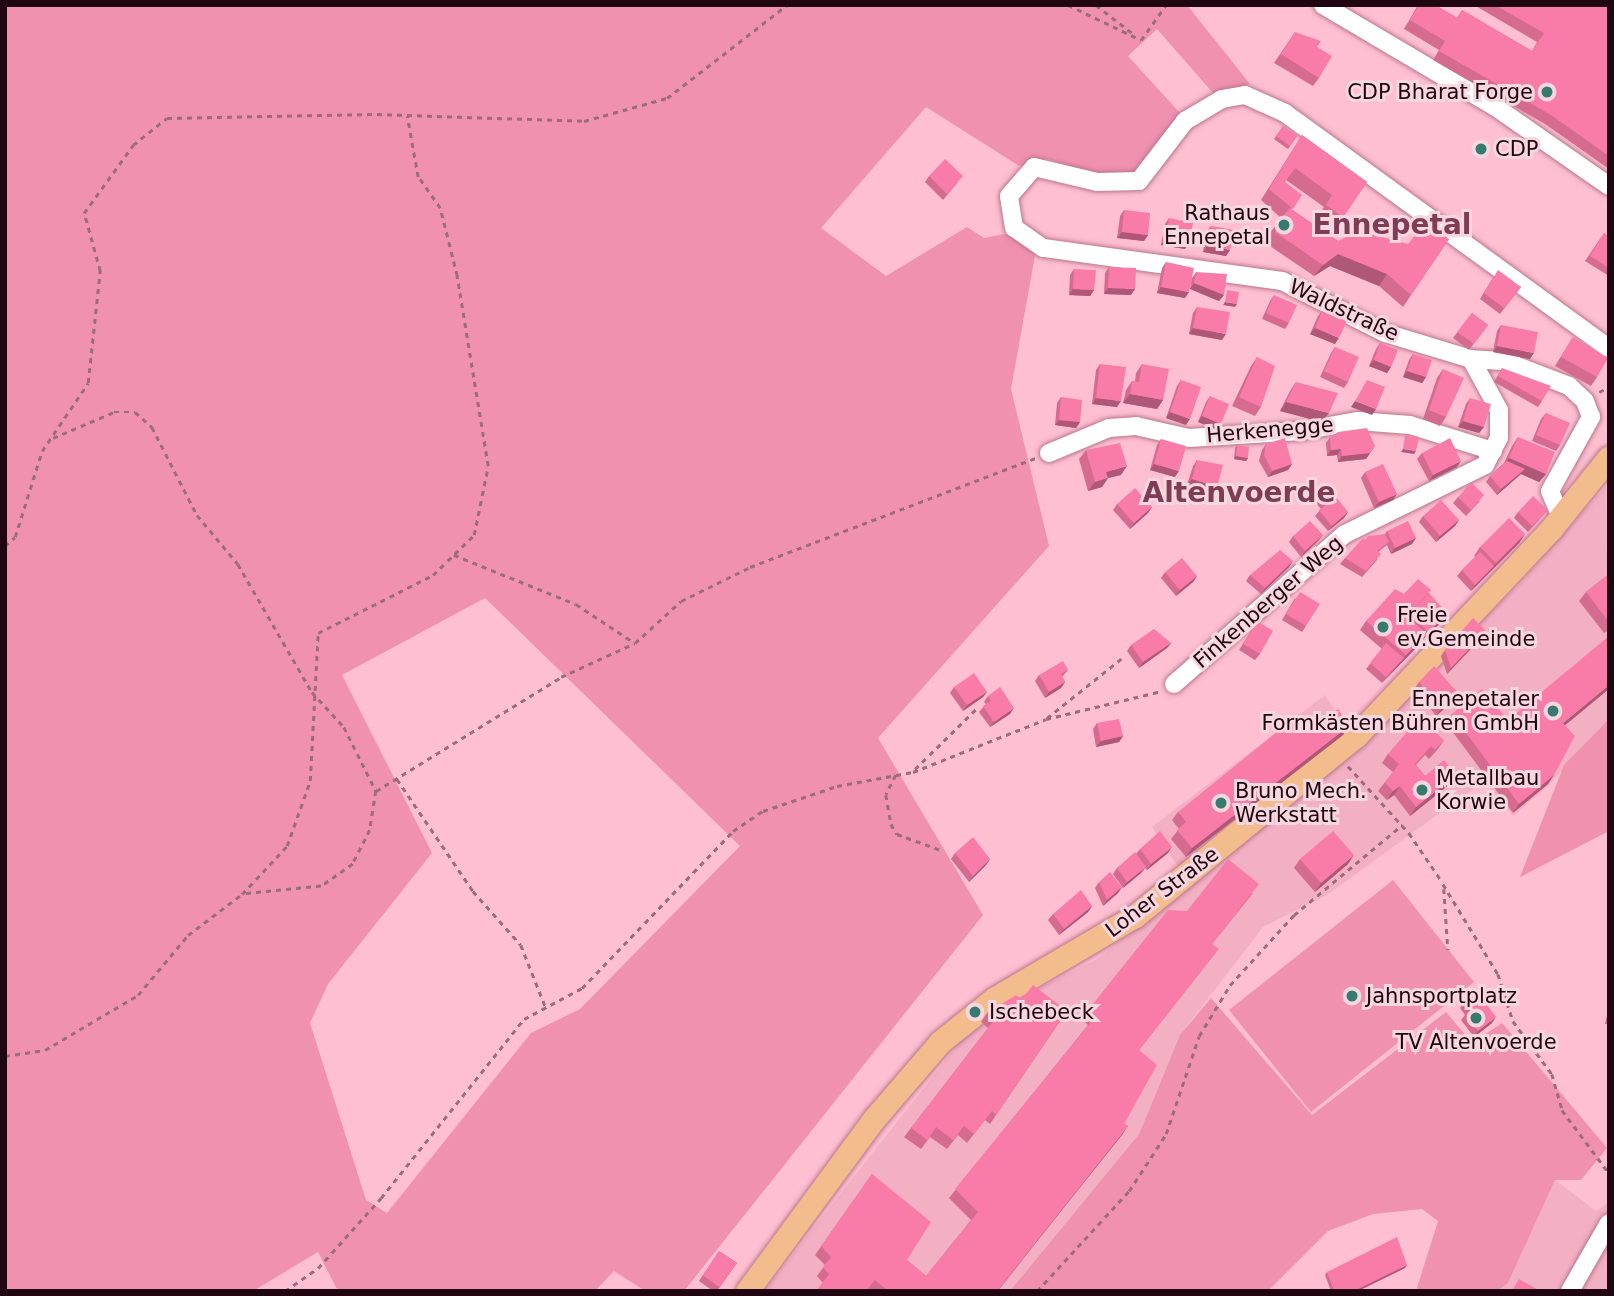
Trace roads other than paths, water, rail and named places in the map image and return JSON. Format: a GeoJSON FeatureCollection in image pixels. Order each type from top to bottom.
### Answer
{"type":"FeatureCollection","features":[{"type":"Feature","properties":{"kind":"main road","name":"Loher Straße"},"geometry":{"type":"LineString","coordinates":[[747,1291],[864,1131],[940,1042],[995,998],[1135,916],[1336,753],[1560,517],[1609,457]]}},
{"type":"Feature","properties":{"kind":"street"},"geometry":{"type":"LineString","coordinates":[[1323,5],[1497,108],[1609,186]]}},
{"type":"Feature","properties":{"kind":"street","name":"Waldstraße"},"geometry":{"type":"LineString","coordinates":[[1560,517],[1550,491],[1589,426],[1585,401],[1541,371],[1471,359],[1385,333],[1282,281],[1163,260],[1065,253],[1035,244],[1014,228],[1009,195],[1023,174],[1048,166],[1097,182],[1139,181],[1185,121],[1223,99],[1245,95],[1285,113],[1609,348]]}},
{"type":"Feature","properties":{"kind":"street"},"geometry":{"type":"LineString","coordinates":[[1471,359],[1499,410],[1493,451]]}},
{"type":"Feature","properties":{"kind":"street","name":"Herkenegge"},"geometry":{"type":"LineString","coordinates":[[1049,453],[1108,428],[1136,426],[1189,438],[1301,431],[1359,421],[1410,425],[1493,451]]}},
{"type":"Feature","properties":{"kind":"street","name":"Finkenberger Weg"},"geometry":{"type":"LineString","coordinates":[[1174,684],[1345,534],[1474,474],[1493,451]]}},
{"type":"Feature","properties":{"kind":"street"},"geometry":{"type":"LineString","coordinates":[[1574,1283],[1609,1223]]}},
{"type":"Feature","properties":{"kind":"place","name":"CDP Bharat Forge"},"geometry":{"type":"Point","coordinates":[1547,92]}},
{"type":"Feature","properties":{"kind":"place","name":"CDP"},"geometry":{"type":"Point","coordinates":[1481,149]}},
{"type":"Feature","properties":{"kind":"place","name":"Rathaus Ennepetal"},"geometry":{"type":"Point","coordinates":[1284,225]}},
{"type":"Feature","properties":{"kind":"place","name":"Freie ev.Gemeinde"},"geometry":{"type":"Point","coordinates":[1383,627]}},
{"type":"Feature","properties":{"kind":"place","name":"Ennepetaler Formkästen Bühren GmbH"},"geometry":{"type":"Point","coordinates":[1553,711]}},
{"type":"Feature","properties":{"kind":"place","name":"Metallbau Korwie"},"geometry":{"type":"Point","coordinates":[1422,790]}},
{"type":"Feature","properties":{"kind":"place","name":"Bruno Mech. Werkstatt"},"geometry":{"type":"Point","coordinates":[1221,803]}},
{"type":"Feature","properties":{"kind":"place","name":"Jahnsportplatz"},"geometry":{"type":"Point","coordinates":[1352,996]}},
{"type":"Feature","properties":{"kind":"place","name":"Ischebeck"},"geometry":{"type":"Point","coordinates":[975,1012]}},
{"type":"Feature","properties":{"kind":"place","name":"TV Altenvoerde"},"geometry":{"type":"Point","coordinates":[1476,1018]}},
{"type":"Feature","properties":{"kind":"district","name":"Ennepetal"},"geometry":{"type":"Point","coordinates":[1392,225]}},
{"type":"Feature","properties":{"kind":"district","name":"Altenvoerde"},"geometry":{"type":"Point","coordinates":[1239,493]}}]}
